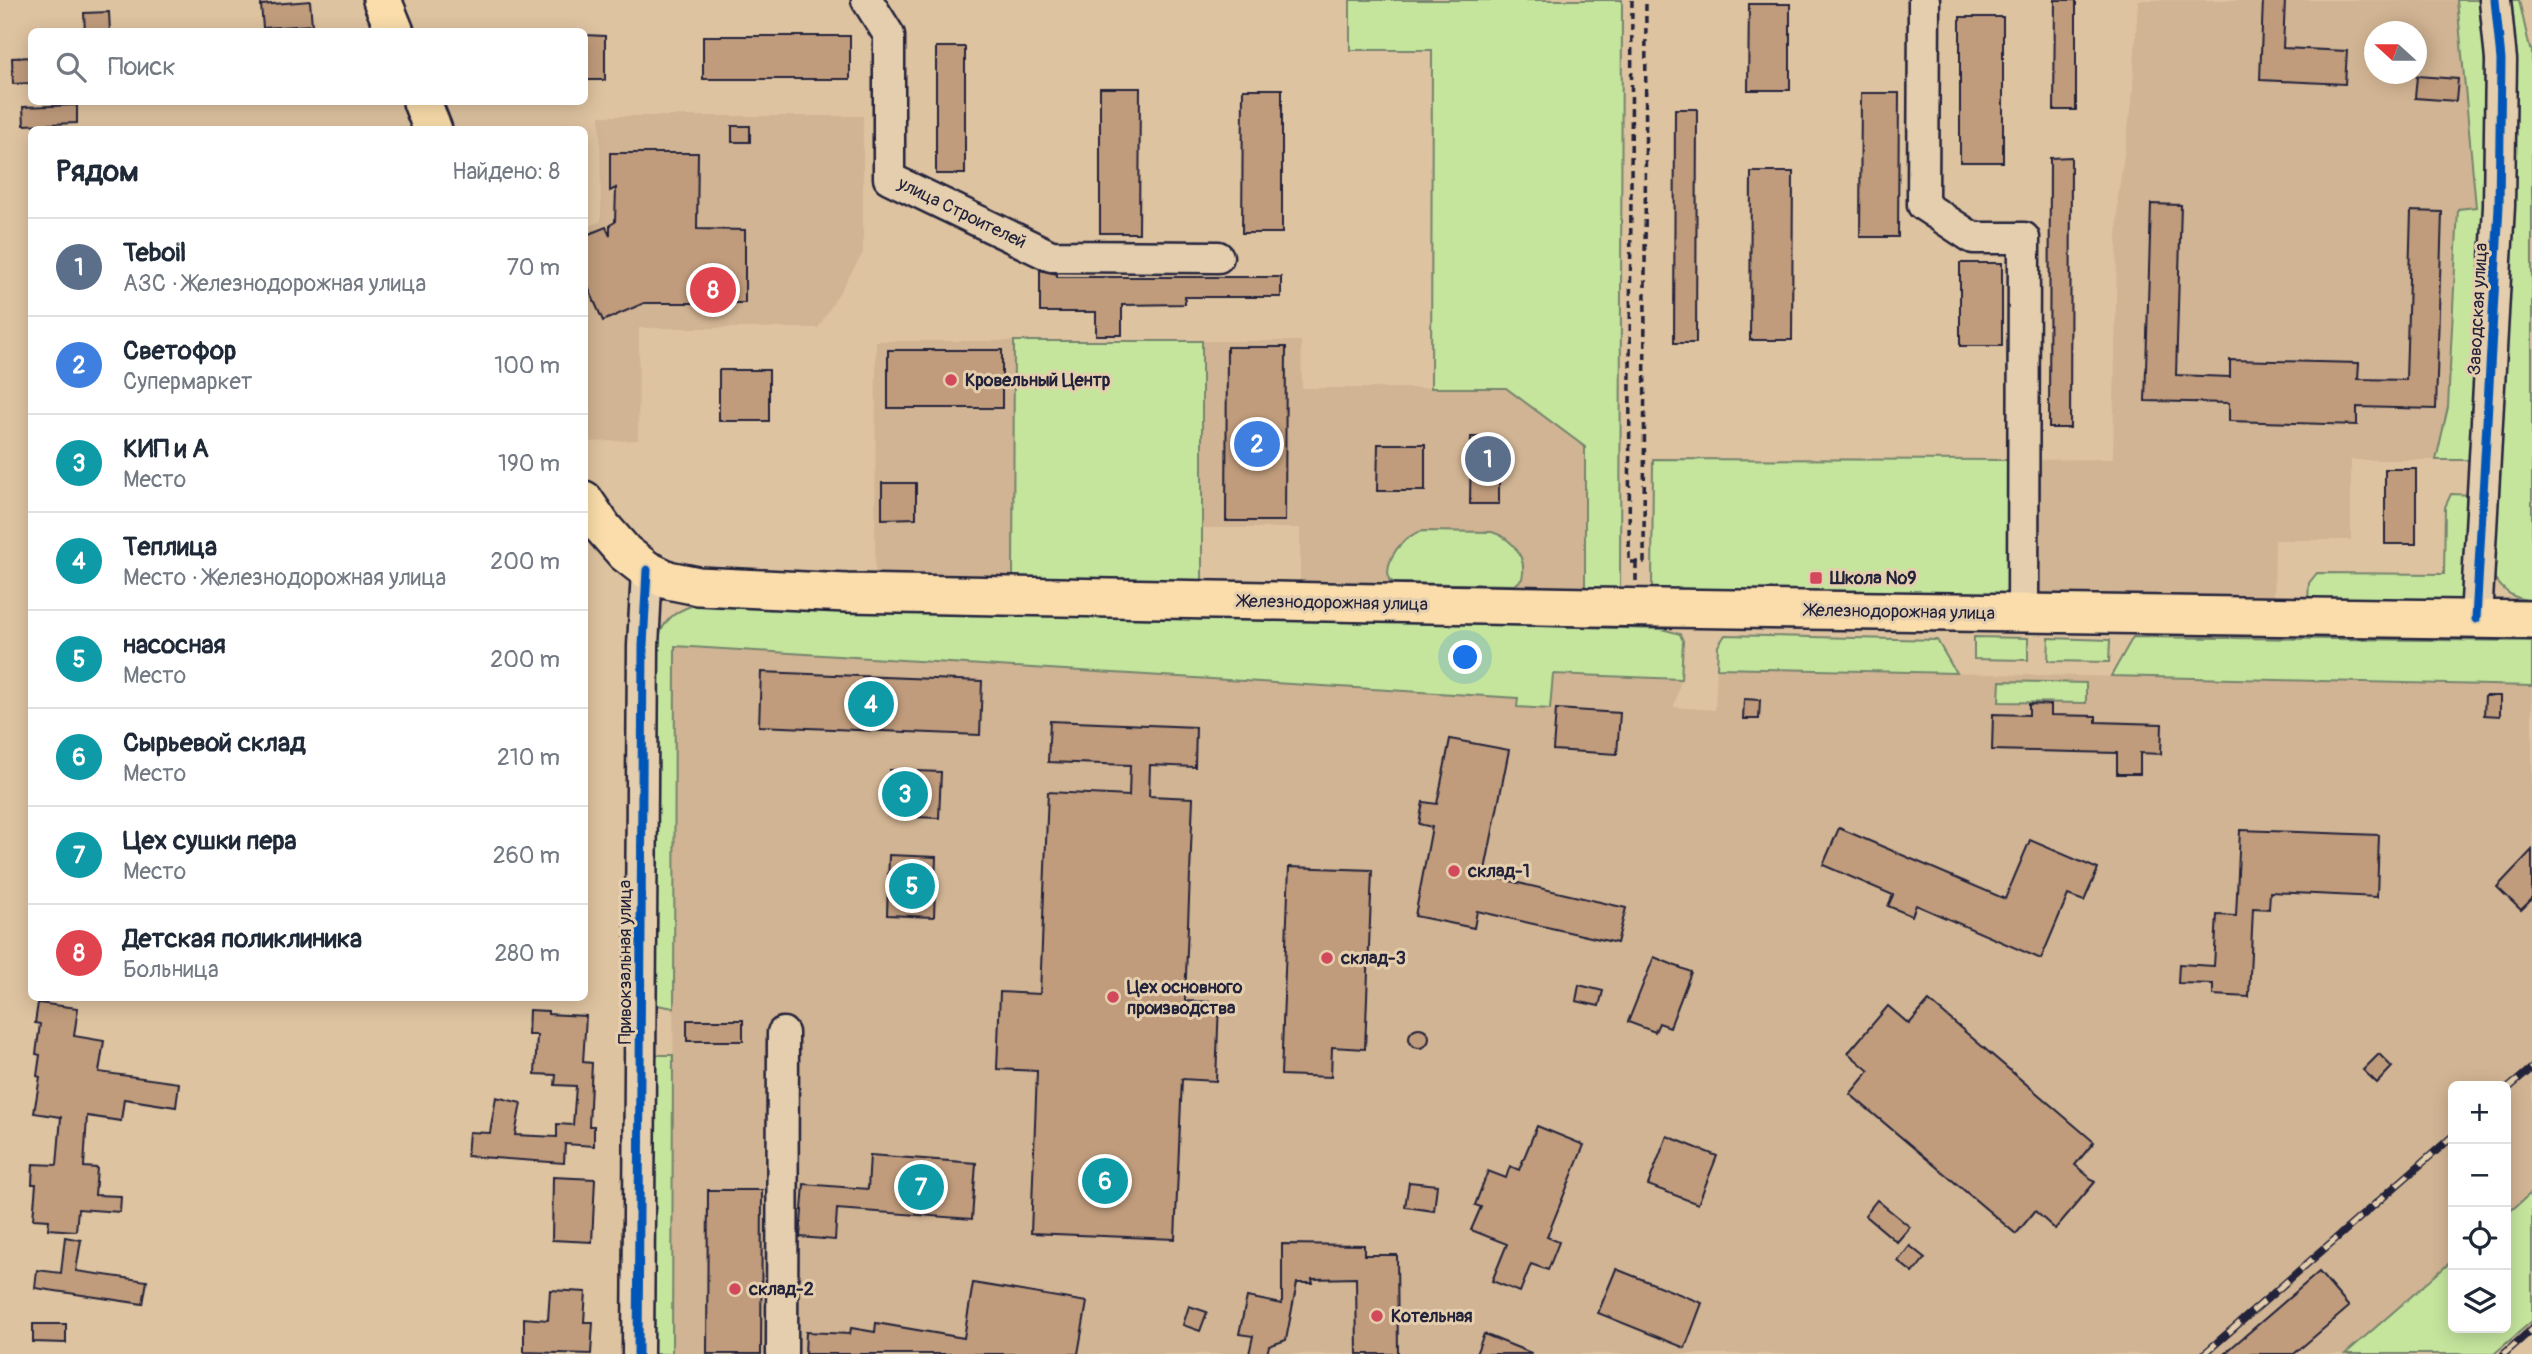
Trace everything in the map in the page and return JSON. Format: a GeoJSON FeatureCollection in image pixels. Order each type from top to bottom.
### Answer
{"type":"FeatureCollection","features":[{"type":"Feature","properties":{"kind":"main road"},"geometry":{"type":"LineString","coordinates":[[382,0],[393,28]]}},
{"type":"Feature","properties":{"kind":"main road"},"geometry":{"type":"LineString","coordinates":[[423,105],[431,126]]}},
{"type":"Feature","properties":{"kind":"main road"},"geometry":{"type":"LineString","coordinates":[[588,506],[615,543],[647,570]]}},
{"type":"Feature","properties":{"kind":"main road","name":"Железнодорожная улица"},"geometry":{"type":"LineString","coordinates":[[647,570],[668,580],[698,586],[848,593],[2532,620]]}},
{"type":"Feature","properties":{"kind":"street","name":"улица Строителей"},"geometry":{"type":"LineString","coordinates":[[867,0],[890,35],[889,178],[1051,256],[1218,257]]}},
{"type":"Feature","properties":{"kind":"street"},"geometry":{"type":"LineString","coordinates":[[1924,0],[1923,205],[1973,237],[2024,238],[2023,613]]}},
{"type":"Feature","properties":{"kind":"street","name":"Заводская улица"},"geometry":{"type":"LineString","coordinates":[[2476,619],[2500,195],[2501,60],[2495,0]]}},
{"type":"Feature","properties":{"kind":"street","name":"Привокзальная улица"},"geometry":{"type":"LineString","coordinates":[[638,1354],[643,660],[647,570]]}},
{"type":"Feature","properties":{"kind":"street"},"geometry":{"type":"LineString","coordinates":[[782,1354],[783,1033]]}},
{"type":"Feature","properties":{"kind":"path"},"geometry":{"type":"LineString","coordinates":[[1632,0],[1629,562],[1644,562],[1646,0]]}},
{"type":"Feature","properties":{"kind":"shaded area"},"geometry":{"type":"Polygon","coordinates":[[[2138,0],[2457,0],[2476,208],[2458,209],[2448,407],[2436,460],[2351,460],[2351,540],[2275,540],[2274,602],[2031,597],[2032,460],[2113,459],[2118,195],[2132,103],[2138,0]]]}},
{"type":"Feature","properties":{"kind":"shaded area"},"geometry":{"type":"Polygon","coordinates":[[[600,116],[863,116],[863,253],[818,328],[639,328],[638,440],[588,442],[588,227],[601,221],[600,116]]]}},
{"type":"Feature","properties":{"kind":"shaded area"},"geometry":{"type":"Polygon","coordinates":[[[876,341],[1014,341],[1013,581],[875,579],[876,341]]]}},
{"type":"Feature","properties":{"kind":"shaded area"},"geometry":{"type":"Polygon","coordinates":[[[1202,341],[1301,341],[1302,388],[1506,388],[1585,447],[1585,589],[1300,585],[1300,528],[1202,528],[1202,341]]]}},
{"type":"Feature","properties":{"kind":"shaded area"},"geometry":{"type":"Polygon","coordinates":[[[675,645],[1519,698],[1517,707],[1550,709],[1553,674],[1681,679],[1674,707],[1715,710],[1717,668],[2532,686],[2532,1192],[2511,1211],[2511,1081],[2448,1081],[2448,1264],[2345,1354],[672,1354],[675,645]]]}},
{"type":"Feature","properties":{"kind":"green space"},"geometry":{"type":"Polygon","coordinates":[[[1350,0],[1622,0],[1620,589],[1585,589],[1585,447],[1506,388],[1431,388],[1432,50],[1350,50],[1350,0]]]}},
{"type":"Feature","properties":{"kind":"green space"},"geometry":{"type":"Polygon","coordinates":[[[2457,0],[2481,0],[2491,70],[2474,460],[2436,460],[2448,407],[2458,209],[2476,207],[2457,0]]]}},
{"type":"Feature","properties":{"kind":"green space"},"geometry":{"type":"Polygon","coordinates":[[[2505,0],[2519,0],[2532,50],[2532,600],[2510,594],[2493,576],[2505,0]]]}},
{"type":"Feature","properties":{"kind":"green space"},"geometry":{"type":"Polygon","coordinates":[[[1014,341],[1202,341],[1202,583],[1013,581],[1014,341]]]}},
{"type":"Feature","properties":{"kind":"green space"},"geometry":{"type":"Polygon","coordinates":[[[1653,459],[2012,460],[2012,597],[1652,590],[1653,459]]]}},
{"type":"Feature","properties":{"kind":"green space"},"geometry":{"type":"Polygon","coordinates":[[[2451,494],[2473,495],[2467,605],[2308,602],[2309,583],[2317,573],[2444,574],[2445,507],[2451,494]]]}},
{"type":"Feature","properties":{"kind":"green space"},"geometry":{"type":"Polygon","coordinates":[[[1422,531],[1492,532],[1499,535],[1517,550],[1523,564],[1522,579],[1515,585],[1395,583],[1389,580],[1389,564],[1396,550],[1408,538],[1422,531]]]}},
{"type":"Feature","properties":{"kind":"green space"},"geometry":{"type":"Polygon","coordinates":[[[694,605],[1662,629],[1680,634],[1683,641],[1681,679],[1553,674],[1550,709],[1517,707],[1518,698],[675,646],[674,1008],[657,1005],[650,998],[656,643],[669,619],[694,605]]]}},
{"type":"Feature","properties":{"kind":"green space"},"geometry":{"type":"Polygon","coordinates":[[[1725,635],[1937,640],[1956,673],[1717,668],[1718,646],[1725,635]]]}},
{"type":"Feature","properties":{"kind":"green space"},"geometry":{"type":"Polygon","coordinates":[[[1974,637],[2028,638],[2028,660],[1974,659],[1974,637]]]}},
{"type":"Feature","properties":{"kind":"green space"},"geometry":{"type":"Polygon","coordinates":[[[2133,637],[2532,641],[2532,686],[2111,676],[2133,637]]]}},
{"type":"Feature","properties":{"kind":"green space"},"geometry":{"type":"Polygon","coordinates":[[[2049,638],[2110,640],[2109,662],[2048,661],[2049,638]]]}},
{"type":"Feature","properties":{"kind":"green space"},"geometry":{"type":"Polygon","coordinates":[[[2000,681],[2086,683],[2086,703],[1999,702],[2000,681]]]}},
{"type":"Feature","properties":{"kind":"green space"},"geometry":{"type":"Polygon","coordinates":[[[656,1055],[673,1055],[672,1354],[648,1354],[648,1062],[656,1055]]]}},
{"type":"Feature","properties":{"kind":"green space"},"geometry":{"type":"Polygon","coordinates":[[[2532,1192],[2532,1321],[2494,1354],[2345,1354],[2448,1264],[2448,1333],[2511,1333],[2511,1211],[2532,1192]]]}},
{"type":"Feature","properties":{"kind":"building"},"geometry":{"type":"Polygon","coordinates":[[[2055,0],[2076,0],[2076,110],[2054,110],[2055,0]]]}},
{"type":"Feature","properties":{"kind":"building"},"geometry":{"type":"Polygon","coordinates":[[[2263,0],[2285,0],[2283,48],[2347,51],[2345,84],[2260,80],[2263,0]]]}},
{"type":"Feature","properties":{"kind":"building"},"geometry":{"type":"Polygon","coordinates":[[[310,1],[312,25],[263,28],[261,5],[310,1]]]}},
{"type":"Feature","properties":{"kind":"building"},"geometry":{"type":"Polygon","coordinates":[[[1749,4],[1790,4],[1790,90],[1748,90],[1749,4]]]}},
{"type":"Feature","properties":{"kind":"building"},"geometry":{"type":"Polygon","coordinates":[[[109,12],[110,28],[85,28],[84,13],[109,12]]]}},
{"type":"Feature","properties":{"kind":"building"},"geometry":{"type":"Polygon","coordinates":[[[1960,17],[2003,17],[2003,162],[1960,162],[1960,17]]]}},
{"type":"Feature","properties":{"kind":"building"},"geometry":{"type":"Polygon","coordinates":[[[588,35],[605,36],[605,80],[588,80],[588,35]]]}},
{"type":"Feature","properties":{"kind":"building"},"geometry":{"type":"Polygon","coordinates":[[[703,36],[850,36],[850,79],[703,79],[703,36]]]}},
{"type":"Feature","properties":{"kind":"building"},"geometry":{"type":"Polygon","coordinates":[[[936,47],[965,47],[965,174],[936,174],[936,47]]]}},
{"type":"Feature","properties":{"kind":"building"},"geometry":{"type":"Polygon","coordinates":[[[28,57],[28,83],[13,84],[12,58],[28,57]]]}},
{"type":"Feature","properties":{"kind":"building"},"geometry":{"type":"Polygon","coordinates":[[[2427,77],[2458,79],[2456,101],[2415,98],[2416,84],[2427,84],[2427,77]]]}},
{"type":"Feature","properties":{"kind":"building"},"geometry":{"type":"Polygon","coordinates":[[[1100,88],[1140,88],[1139,233],[1100,233],[1100,88]]]}},
{"type":"Feature","properties":{"kind":"building"},"geometry":{"type":"Polygon","coordinates":[[[1243,89],[1282,89],[1282,233],[1242,233],[1243,89]]]}},
{"type":"Feature","properties":{"kind":"building"},"geometry":{"type":"Polygon","coordinates":[[[1861,93],[1899,93],[1898,237],[1860,237],[1861,93]]]}},
{"type":"Feature","properties":{"kind":"building"},"geometry":{"type":"Polygon","coordinates":[[[77,105],[77,123],[24,125],[23,107],[77,105]]]}},
{"type":"Feature","properties":{"kind":"building"},"geometry":{"type":"Polygon","coordinates":[[[1675,109],[1697,109],[1696,343],[1674,343],[1675,109]]]}},
{"type":"Feature","properties":{"kind":"building"},"geometry":{"type":"Polygon","coordinates":[[[732,126],[750,126],[750,142],[732,142],[732,126]]]}},
{"type":"Feature","properties":{"kind":"building"},"geometry":{"type":"Polygon","coordinates":[[[610,153],[698,153],[697,229],[745,230],[745,303],[644,303],[603,321],[588,287],[588,234],[606,227],[610,236],[610,225],[615,222],[616,188],[610,191],[610,153]]]}},
{"type":"Feature","properties":{"kind":"building"},"geometry":{"type":"Polygon","coordinates":[[[2071,157],[2070,428],[2049,428],[2050,158],[2071,157]]]}},
{"type":"Feature","properties":{"kind":"building"},"geometry":{"type":"Polygon","coordinates":[[[1751,172],[1793,172],[1792,340],[1750,340],[1751,172]]]}},
{"type":"Feature","properties":{"kind":"building"},"geometry":{"type":"Polygon","coordinates":[[[2151,204],[2181,205],[2176,375],[2230,377],[2230,360],[2359,363],[2358,379],[2406,380],[2411,211],[2442,212],[2436,409],[2357,407],[2357,425],[2229,421],[2229,403],[2145,401],[2151,204]]]}},
{"type":"Feature","properties":{"kind":"building"},"geometry":{"type":"Polygon","coordinates":[[[1960,263],[2002,263],[2002,346],[1960,346],[1960,263]]]}},
{"type":"Feature","properties":{"kind":"building"},"geometry":{"type":"Polygon","coordinates":[[[1040,270],[1057,274],[1057,277],[1281,277],[1281,297],[1185,297],[1185,304],[1122,305],[1122,335],[1096,335],[1096,312],[1040,312],[1040,270]]]}},
{"type":"Feature","properties":{"kind":"building"},"geometry":{"type":"Polygon","coordinates":[[[1227,347],[1286,347],[1285,521],[1226,521],[1227,347]]]}},
{"type":"Feature","properties":{"kind":"building"},"geometry":{"type":"Polygon","coordinates":[[[888,350],[1002,350],[1002,408],[888,408],[888,350]]]}},
{"type":"Feature","properties":{"kind":"building"},"geometry":{"type":"Polygon","coordinates":[[[719,370],[769,370],[769,421],[719,421],[719,370]]]}},
{"type":"Feature","properties":{"kind":"building"},"geometry":{"type":"Polygon","coordinates":[[[1471,437],[1499,437],[1499,504],[1470,504],[1471,437]]]}},
{"type":"Feature","properties":{"kind":"building"},"geometry":{"type":"Polygon","coordinates":[[[1378,444],[1425,444],[1425,491],[1377,491],[1378,444]]]}},
{"type":"Feature","properties":{"kind":"building"},"geometry":{"type":"Polygon","coordinates":[[[2385,469],[2416,469],[2416,544],[2385,544],[2385,469]]]}},
{"type":"Feature","properties":{"kind":"building"},"geometry":{"type":"Polygon","coordinates":[[[882,483],[916,483],[916,518],[882,519],[882,483]]]}},
{"type":"Feature","properties":{"kind":"building"},"geometry":{"type":"Polygon","coordinates":[[[761,672],[982,681],[980,735],[759,726],[761,672]]]}},
{"type":"Feature","properties":{"kind":"building"},"geometry":{"type":"Polygon","coordinates":[[[2485,696],[2500,696],[2500,716],[2484,715],[2485,696]]]}},
{"type":"Feature","properties":{"kind":"building"},"geometry":{"type":"Polygon","coordinates":[[[1744,699],[1760,700],[1759,719],[1743,719],[1744,699]]]}},
{"type":"Feature","properties":{"kind":"building"},"geometry":{"type":"Polygon","coordinates":[[[2029,704],[2051,705],[2051,715],[2096,716],[2096,722],[2162,724],[2161,754],[2140,753],[2140,774],[2117,774],[2117,753],[1992,750],[1993,714],[2029,715],[2029,704]]]}},
{"type":"Feature","properties":{"kind":"building"},"geometry":{"type":"Polygon","coordinates":[[[1556,709],[1620,713],[1617,754],[1553,750],[1556,709]]]}},
{"type":"Feature","properties":{"kind":"building"},"geometry":{"type":"Polygon","coordinates":[[[1050,721],[1196,727],[1195,767],[1150,765],[1149,796],[1193,798],[1185,1001],[1219,1002],[1216,1081],[1182,1079],[1175,1239],[1031,1233],[1037,1071],[997,1069],[1000,992],[1040,994],[1048,792],[1129,796],[1130,765],[1048,762],[1050,721]]]}},
{"type":"Feature","properties":{"kind":"building","name":"склад-1"},"geometry":{"type":"Polygon","coordinates":[[[1450,739],[1509,750],[1484,875],[1626,908],[1617,943],[1477,911],[1474,928],[1415,916],[1432,827],[1419,824],[1423,802],[1437,804],[1450,739]]]}},
{"type":"Feature","properties":{"kind":"building"},"geometry":{"type":"Polygon","coordinates":[[[890,770],[941,772],[939,818],[888,816],[890,770]]]}},
{"type":"Feature","properties":{"kind":"building"},"geometry":{"type":"Polygon","coordinates":[[[1839,828],[2005,899],[2030,840],[2098,869],[2084,901],[2068,895],[2041,959],[1916,905],[1912,916],[1888,906],[1893,895],[1823,865],[1839,828]]]}},
{"type":"Feature","properties":{"kind":"building"},"geometry":{"type":"Polygon","coordinates":[[[2240,830],[2379,835],[2377,897],[2270,892],[2269,909],[2253,908],[2249,997],[2213,995],[2213,984],[2178,983],[2179,964],[2214,966],[2217,915],[2236,916],[2240,830]]]}},
{"type":"Feature","properties":{"kind":"building"},"geometry":{"type":"Polygon","coordinates":[[[2532,850],[2532,899],[2521,910],[2497,887],[2532,850]]]}},
{"type":"Feature","properties":{"kind":"building"},"geometry":{"type":"Polygon","coordinates":[[[889,855],[936,857],[934,917],[887,915],[889,855]]]}},
{"type":"Feature","properties":{"kind":"building","name":"склад-3"},"geometry":{"type":"Polygon","coordinates":[[[1289,867],[1372,870],[1365,1049],[1332,1047],[1331,1077],[1281,1075],[1289,867]]]}},
{"type":"Feature","properties":{"kind":"building"},"geometry":{"type":"Polygon","coordinates":[[[1654,957],[1691,972],[1670,1027],[1659,1023],[1655,1032],[1628,1022],[1654,957]]]}},
{"type":"Feature","properties":{"kind":"building"},"geometry":{"type":"Polygon","coordinates":[[[1579,985],[1603,991],[1599,1006],[1576,1001],[1579,985]]]}},
{"type":"Feature","properties":{"kind":"building"},"geometry":{"type":"Polygon","coordinates":[[[1929,1001],[2094,1142],[2075,1165],[2095,1182],[2055,1229],[2035,1211],[2016,1234],[1850,1094],[1869,1071],[1848,1053],[1888,1006],[1909,1024],[1929,1001]]]}},
{"type":"Feature","properties":{"kind":"building"},"geometry":{"type":"Polygon","coordinates":[[[38,1003],[78,1008],[74,1036],[104,1041],[99,1072],[179,1083],[176,1107],[124,1099],[121,1121],[87,1116],[84,1167],[97,1168],[95,1195],[121,1196],[120,1212],[78,1209],[76,1231],[48,1229],[49,1220],[33,1219],[36,1184],[32,1184],[33,1164],[57,1165],[61,1117],[34,1113],[40,1077],[37,1076],[40,1055],[36,1054],[40,1024],[35,1023],[38,1003]]]}},
{"type":"Feature","properties":{"kind":"building"},"geometry":{"type":"Polygon","coordinates":[[[529,1010],[586,1016],[583,1062],[592,1063],[589,1126],[594,1126],[594,1146],[565,1144],[564,1163],[467,1156],[469,1132],[490,1133],[496,1097],[521,1103],[515,1135],[557,1137],[557,1124],[573,1125],[576,1086],[555,1085],[556,1075],[535,1074],[537,1035],[528,1035],[529,1010]]]}},
{"type":"Feature","properties":{"kind":"building"},"geometry":{"type":"Polygon","coordinates":[[[687,1020],[743,1020],[743,1041],[687,1041],[687,1020]]]}},
{"type":"Feature","properties":{"kind":"building"},"geometry":{"type":"Polygon","coordinates":[[[1419,1028],[1426,1031],[1429,1038],[1426,1045],[1419,1048],[1412,1045],[1409,1038],[1412,1031],[1419,1028]]]}},
{"type":"Feature","properties":{"kind":"building"},"geometry":{"type":"Polygon","coordinates":[[[2379,1054],[2392,1067],[2377,1083],[2363,1070],[2379,1054]]]}},
{"type":"Feature","properties":{"kind":"building"},"geometry":{"type":"Polygon","coordinates":[[[1537,1126],[1584,1145],[1547,1237],[1559,1242],[1548,1270],[1531,1264],[1520,1292],[1492,1281],[1507,1244],[1471,1230],[1481,1207],[1475,1205],[1488,1171],[1506,1178],[1510,1166],[1519,1170],[1537,1126]]]}},
{"type":"Feature","properties":{"kind":"building"},"geometry":{"type":"Polygon","coordinates":[[[1667,1136],[1717,1156],[1698,1204],[1648,1185],[1667,1136]]]}},
{"type":"Feature","properties":{"kind":"building"},"geometry":{"type":"Polygon","coordinates":[[[870,1155],[976,1163],[972,1219],[837,1209],[835,1240],[800,1237],[804,1184],[868,1189],[870,1155]]]}},
{"type":"Feature","properties":{"kind":"building"},"geometry":{"type":"Polygon","coordinates":[[[553,1177],[595,1179],[592,1242],[552,1240],[553,1177]]]}},
{"type":"Feature","properties":{"kind":"building"},"geometry":{"type":"Polygon","coordinates":[[[1409,1182],[1437,1185],[1434,1211],[1405,1207],[1409,1182]]]}},
{"type":"Feature","properties":{"kind":"building","name":"склад-2"},"geometry":{"type":"Polygon","coordinates":[[[708,1190],[762,1190],[761,1354],[707,1354],[708,1190]]]}},
{"type":"Feature","properties":{"kind":"building"},"geometry":{"type":"Polygon","coordinates":[[[1877,1200],[1910,1227],[1897,1242],[1865,1215],[1877,1200]]]}},
{"type":"Feature","properties":{"kind":"building"},"geometry":{"type":"Polygon","coordinates":[[[65,1237],[81,1240],[76,1271],[147,1281],[143,1304],[35,1288],[37,1270],[61,1273],[65,1237]]]}},
{"type":"Feature","properties":{"kind":"building"},"geometry":{"type":"Polygon","coordinates":[[[1282,1244],[1364,1245],[1364,1255],[1397,1255],[1398,1354],[1357,1354],[1356,1278],[1312,1279],[1313,1283],[1297,1283],[1286,1340],[1269,1346],[1267,1354],[1249,1354],[1253,1336],[1239,1334],[1247,1297],[1282,1304],[1282,1244]]]}},
{"type":"Feature","properties":{"kind":"building"},"geometry":{"type":"Polygon","coordinates":[[[1910,1246],[1925,1258],[1913,1273],[1898,1261],[1910,1246]]]}},
{"type":"Feature","properties":{"kind":"building"},"geometry":{"type":"Polygon","coordinates":[[[1616,1269],[1702,1303],[1685,1348],[1598,1313],[1616,1269]]]}},
{"type":"Feature","properties":{"kind":"building"},"geometry":{"type":"Polygon","coordinates":[[[2319,1272],[2349,1307],[2294,1354],[2224,1354],[2319,1272]]]}},
{"type":"Feature","properties":{"kind":"building"},"geometry":{"type":"Polygon","coordinates":[[[973,1283],[1087,1302],[1078,1354],[805,1354],[806,1332],[850,1334],[851,1328],[875,1332],[876,1323],[964,1338],[973,1283]]]}},
{"type":"Feature","properties":{"kind":"building"},"geometry":{"type":"Polygon","coordinates":[[[550,1290],[586,1292],[584,1322],[593,1322],[591,1354],[524,1352],[524,1318],[548,1320],[550,1290]]]}},
{"type":"Feature","properties":{"kind":"building"},"geometry":{"type":"Polygon","coordinates":[[[1189,1306],[1207,1312],[1200,1331],[1183,1325],[1189,1306]]]}},
{"type":"Feature","properties":{"kind":"building"},"geometry":{"type":"Polygon","coordinates":[[[33,1324],[66,1324],[66,1343],[33,1342],[33,1324]]]}},
{"type":"Feature","properties":{"kind":"building"},"geometry":{"type":"Polygon","coordinates":[[[1484,1334],[1531,1353],[1531,1354],[1476,1354],[1484,1334]]]}},
{"type":"Feature","properties":{"kind":"railway"},"geometry":{"type":"LineString","coordinates":[[2511,1086],[2532,1068]]}},
{"type":"Feature","properties":{"kind":"railway"},"geometry":{"type":"LineString","coordinates":[[2204,1354],[2448,1140]]}},
{"type":"Feature","properties":{"kind":"railway"},"geometry":{"type":"LineString","coordinates":[[2504,1354],[2532,1329]]}},
{"type":"Feature","properties":{"kind":"cycle path"},"geometry":{"type":"LineString","coordinates":[[2476,619],[2499,206],[2501,60],[2495,0]]}},
{"type":"Feature","properties":{"kind":"cycle path"},"geometry":{"type":"LineString","coordinates":[[638,1354],[643,646],[647,570]]}},
{"type":"Feature","properties":{"kind":"place","name":"Детская поликлиника"},"geometry":{"type":"Point","coordinates":[713,290]}},
{"type":"Feature","properties":{"kind":"place","name":"Кровельный Центр"},"geometry":{"type":"Point","coordinates":[951,380]}},
{"type":"Feature","properties":{"kind":"place","name":"Светофор"},"geometry":{"type":"Point","coordinates":[1257,444]}},
{"type":"Feature","properties":{"kind":"place","name":"Teboil"},"geometry":{"type":"Point","coordinates":[1488,459]}},
{"type":"Feature","properties":{"kind":"place","name":"Школа №9"},"geometry":{"type":"Point","coordinates":[1816,578]}},
{"type":"Feature","properties":{"kind":"place","name":"Теплица"},"geometry":{"type":"Point","coordinates":[871,704]}},
{"type":"Feature","properties":{"kind":"place","name":"КИП и А"},"geometry":{"type":"Point","coordinates":[905,794]}},
{"type":"Feature","properties":{"kind":"place","name":"склад-1"},"geometry":{"type":"Point","coordinates":[1454,871]}},
{"type":"Feature","properties":{"kind":"place","name":"насосная"},"geometry":{"type":"Point","coordinates":[912,886]}},
{"type":"Feature","properties":{"kind":"place","name":"склад-3"},"geometry":{"type":"Point","coordinates":[1327,958]}},
{"type":"Feature","properties":{"kind":"place","name":"Цех основного производства"},"geometry":{"type":"Point","coordinates":[1113,997]}},
{"type":"Feature","properties":{"kind":"place","name":"Сырьевой склад"},"geometry":{"type":"Point","coordinates":[1105,1181]}},
{"type":"Feature","properties":{"kind":"place","name":"Цех сушки пера"},"geometry":{"type":"Point","coordinates":[921,1187]}},
{"type":"Feature","properties":{"kind":"place","name":"склад-2"},"geometry":{"type":"Point","coordinates":[735,1289]}},
{"type":"Feature","properties":{"kind":"place","name":"Котельная"},"geometry":{"type":"Point","coordinates":[1377,1316]}}]}
